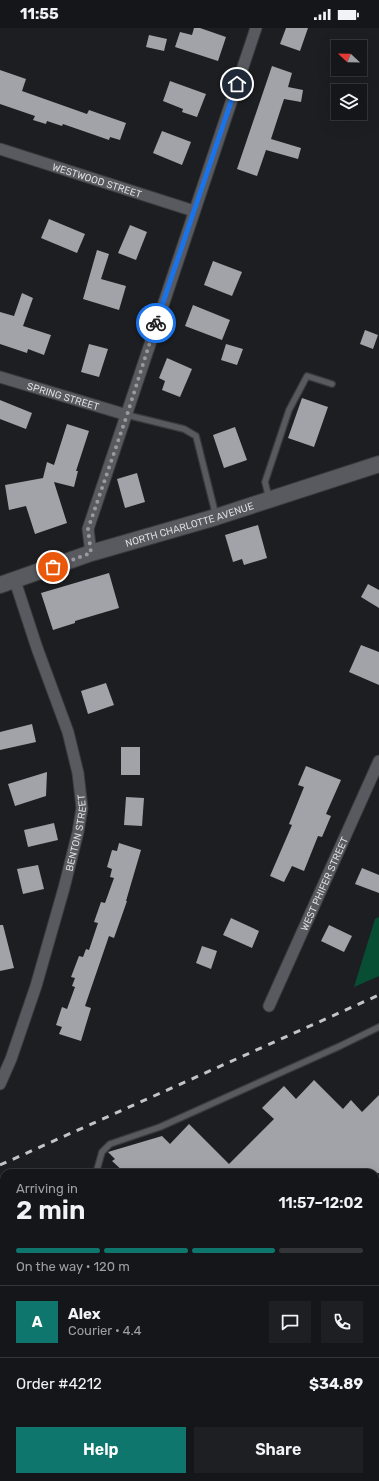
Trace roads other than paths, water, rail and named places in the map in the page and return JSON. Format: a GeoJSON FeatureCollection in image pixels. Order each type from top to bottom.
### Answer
{"type":"FeatureCollection","features":[{"type":"Feature","properties":{"kind":"main road","name":"NORTH CHARLOTTE AVENUE"},"geometry":{"type":"LineString","coordinates":[[8,583],[91,553],[216,517],[379,464]]}},
{"type":"Feature","properties":{"kind":"street"},"geometry":{"type":"LineString","coordinates":[[91,553],[88,529],[256,28]]}},
{"type":"Feature","properties":{"kind":"street","name":"WESTWOOD STREET"},"geometry":{"type":"LineString","coordinates":[[0,149],[194,211]]}},
{"type":"Feature","properties":{"kind":"street","name":"SPRING STREET"},"geometry":{"type":"LineString","coordinates":[[0,377],[127,415]]}},
{"type":"Feature","properties":{"kind":"street","name":"BENTON STREET"},"geometry":{"type":"LineString","coordinates":[[0,1084],[11,1058],[38,978],[66,881],[78,832],[82,808],[78,773],[68,732],[37,648],[8,583]]}},
{"type":"Feature","properties":{"kind":"street","name":"WEST PHIFER STREET"},"geometry":{"type":"LineString","coordinates":[[269,1006],[379,761]]}},
{"type":"Feature","properties":{"kind":"lane"},"geometry":{"type":"LineString","coordinates":[[270,499],[265,482],[289,410],[307,376],[332,384]]}},
{"type":"Feature","properties":{"kind":"lane"},"geometry":{"type":"LineString","coordinates":[[127,415],[184,429],[196,436],[216,517]]}},
{"type":"Feature","properties":{"kind":"lane"},"geometry":{"type":"LineString","coordinates":[[97,1169],[102,1152],[110,1144],[160,1127],[379,1027]]}},
{"type":"Feature","properties":{"kind":"railway"},"geometry":{"type":"LineString","coordinates":[[0,1165],[379,995]]}}]}
